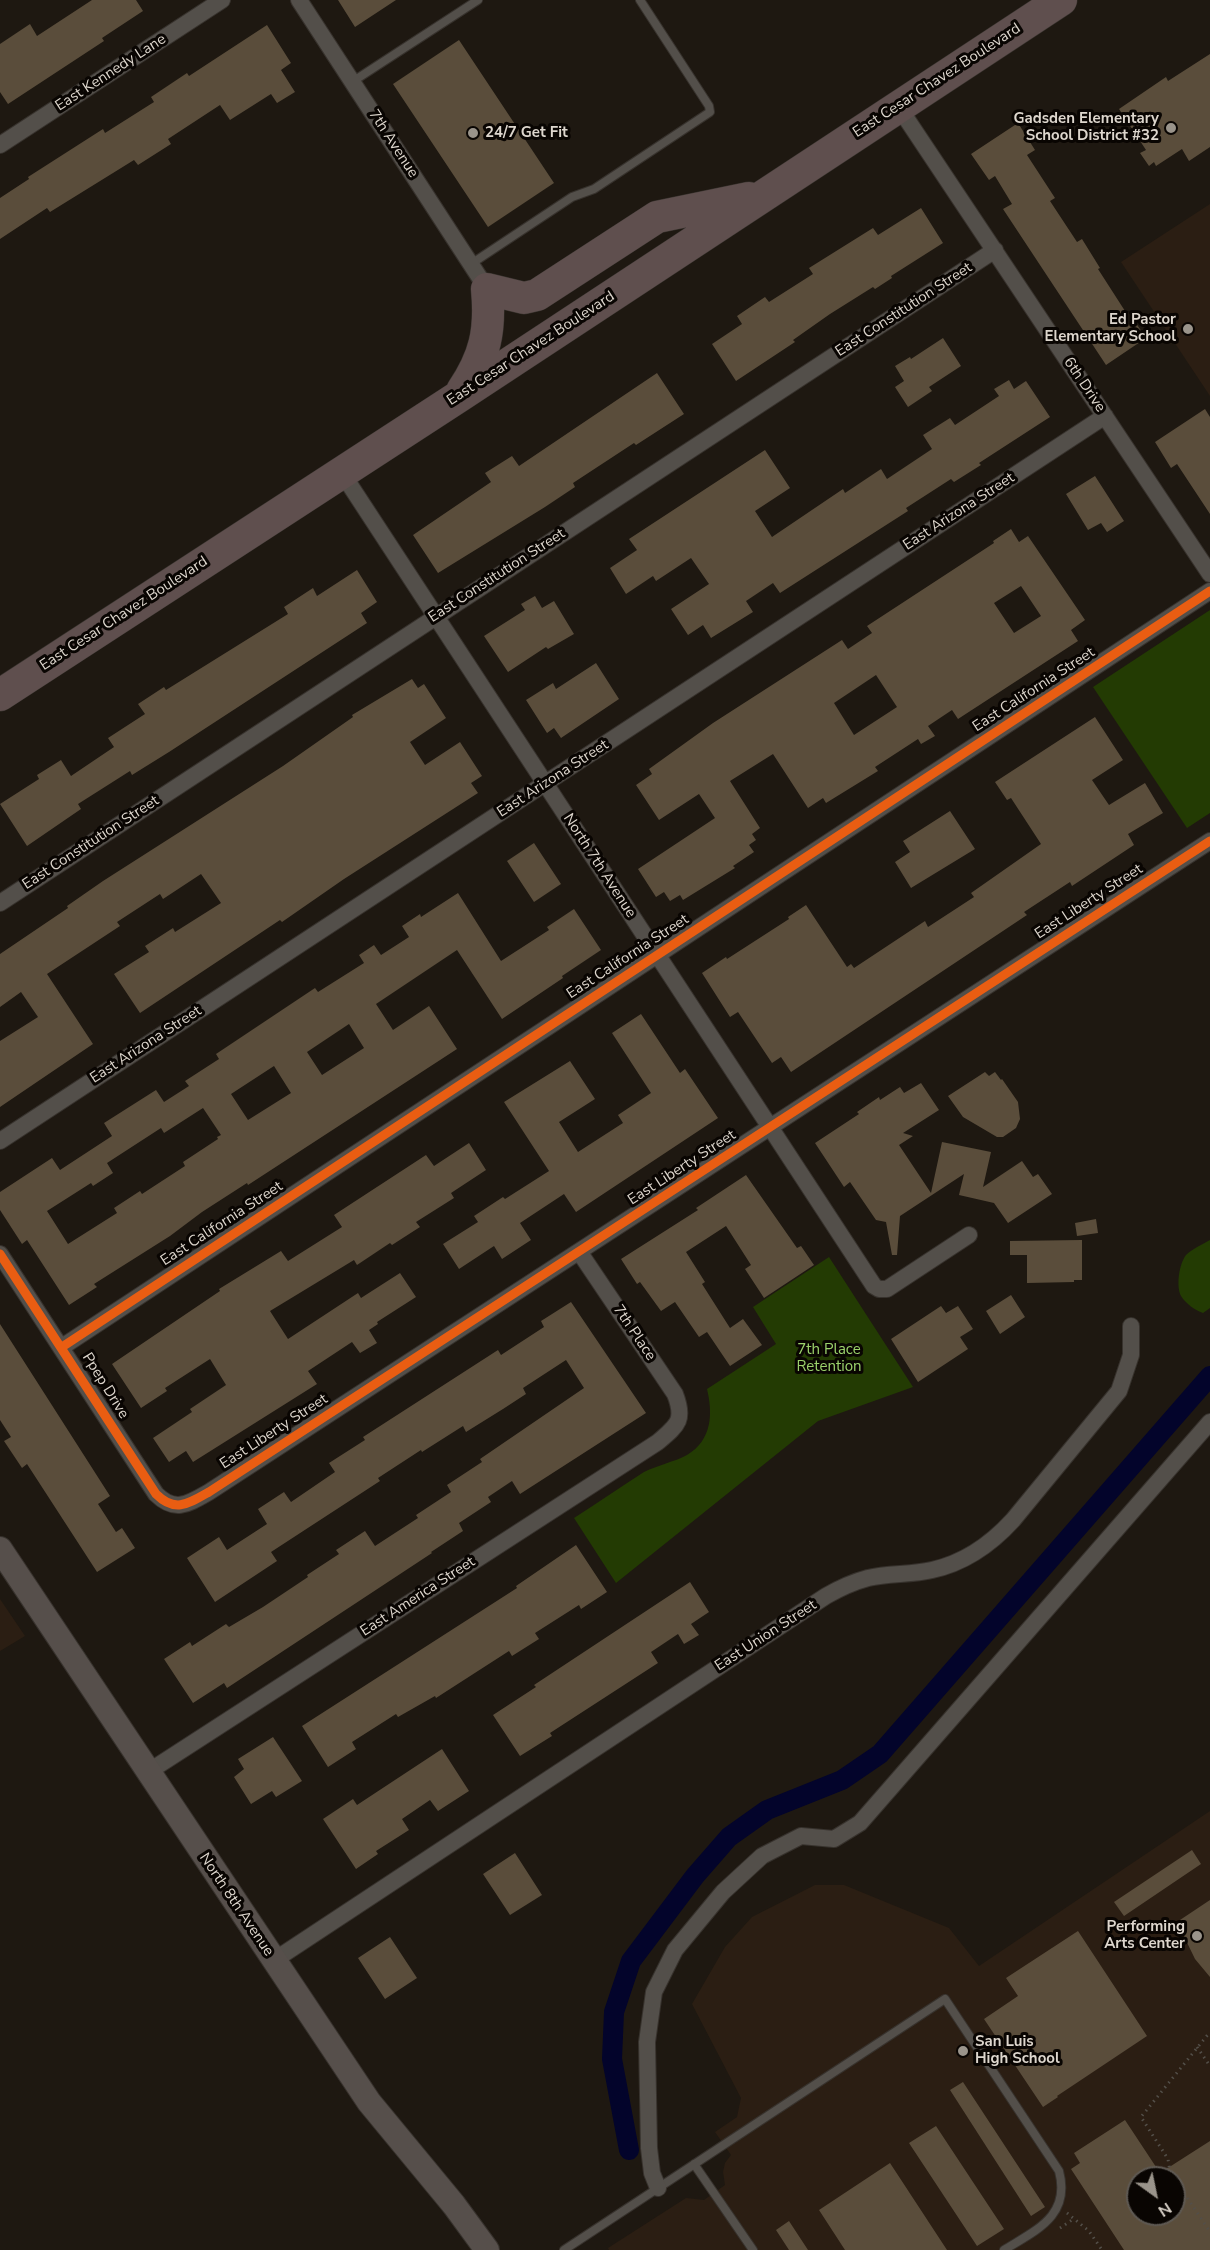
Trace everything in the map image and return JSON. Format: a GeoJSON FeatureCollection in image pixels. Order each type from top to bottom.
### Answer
{"type":"FeatureCollection","features":[{"type":"Feature","properties":{"kind":"highway","name":"East Cesar Chavez Boulevard"},"geometry":{"type":"LineString","coordinates":[[0,695],[1061,0]]}},
{"type":"Feature","properties":{"kind":"highway"},"geometry":{"type":"LineString","coordinates":[[479,277],[524,298],[537,295],[657,217],[764,195]]}},
{"type":"Feature","properties":{"kind":"highway"},"geometry":{"type":"LineString","coordinates":[[458,397],[474,374],[483,355],[488,315],[479,277]]}},
{"type":"Feature","properties":{"kind":"main road","name":"North 8th Avenue"},"geometry":{"type":"LineString","coordinates":[[0,1549],[369,2102],[454,2205],[487,2250]]}},
{"type":"Feature","properties":{"kind":"street","name":"East Kennedy Lane"},"geometry":{"type":"LineString","coordinates":[[0,145],[222,0]]}},
{"type":"Feature","properties":{"kind":"street","name":"7th Avenue"},"geometry":{"type":"LineString","coordinates":[[299,0],[479,277]]}},
{"type":"Feature","properties":{"kind":"street","name":"6th Drive"},"geometry":{"type":"LineString","coordinates":[[898,106],[1210,574]]}},
{"type":"Feature","properties":{"kind":"street","name":"East Constitution Street"},"geometry":{"type":"LineString","coordinates":[[0,903],[994,250]]}},
{"type":"Feature","properties":{"kind":"street","name":"East Arizona Street"},"geometry":{"type":"LineString","coordinates":[[0,1141],[1105,416]]}},
{"type":"Feature","properties":{"kind":"street","name":"North 7th Avenue"},"geometry":{"type":"LineString","coordinates":[[342,473],[874,1286],[887,1289],[969,1235]]}},
{"type":"Feature","properties":{"kind":"street","name":"East California Street"},"geometry":{"type":"LineString","coordinates":[[62,1347],[1210,591]]}},
{"type":"Feature","properties":{"kind":"street","name":"East Liberty Street"},"geometry":{"type":"LineString","coordinates":[[165,1503],[185,1505],[209,1492],[1209,845]]}},
{"type":"Feature","properties":{"kind":"street","name":"7th Place"},"geometry":{"type":"LineString","coordinates":[[580,1253],[675,1394],[681,1416]]}},
{"type":"Feature","properties":{"kind":"street","name":"Ppep Drive"},"geometry":{"type":"LineString","coordinates":[[0,1254],[156,1494],[165,1503]]}},
{"type":"Feature","properties":{"kind":"street","name":"East Union Street"},"geometry":{"type":"LineString","coordinates":[[273,1961],[826,1596],[848,1584],[870,1577],[933,1570],[955,1563],[981,1549],[1000,1535],[1119,1391],[1131,1355],[1131,1326]]}},
{"type":"Feature","properties":{"kind":"street","name":"East America Street"},"geometry":{"type":"LineString","coordinates":[[148,1772],[658,1442],[678,1424],[681,1416]]}},
{"type":"Feature","properties":{"kind":"street"},"geometry":{"type":"LineString","coordinates":[[658,2188],[652,2173],[649,2148],[647,2042],[654,1992],[675,1950],[723,1892],[762,1856],[801,1836],[834,1839],[860,1823],[1210,1422]]}},
{"type":"Feature","properties":{"kind":"lane"},"geometry":{"type":"LineString","coordinates":[[352,81],[478,0]]}},
{"type":"Feature","properties":{"kind":"lane"},"geometry":{"type":"LineString","coordinates":[[479,277],[573,197],[594,189],[710,112],[710,106],[640,0]]}},
{"type":"Feature","properties":{"kind":"lane"},"geometry":{"type":"LineString","coordinates":[[564,2250],[945,1998],[1059,2171],[1062,2182],[1059,2206],[1052,2218],[1004,2250]]}},
{"type":"Feature","properties":{"kind":"lane"},"geometry":{"type":"LineString","coordinates":[[694,2164],[753,2250]]}},
{"type":"Feature","properties":{"kind":"path"},"geometry":{"type":"LineString","coordinates":[[1169,2166],[1168,2159],[1141,2117],[1210,2032]]}},
{"type":"Feature","properties":{"kind":"path"},"geometry":{"type":"LineString","coordinates":[[1197,2047],[1210,2066]]}},
{"type":"Feature","properties":{"kind":"path"},"geometry":{"type":"LineString","coordinates":[[1186,2196],[1210,2232]]}},
{"type":"Feature","properties":{"kind":"path"},"geometry":{"type":"LineString","coordinates":[[1059,2206],[1089,2231],[1102,2250]]}},
{"type":"Feature","properties":{"kind":"shaded area","name":"Ed Pastor Elementary School"},"geometry":{"type":"Polygon","coordinates":[[[1210,204],[1210,396],[1121,262],[1210,204]]]}},
{"type":"Feature","properties":{"kind":"shaded area"},"geometry":{"type":"Polygon","coordinates":[[[0,1599],[25,1636],[0,1651],[0,1599]]]}},
{"type":"Feature","properties":{"kind":"shaded area","name":"San Luis High School"},"geometry":{"type":"Polygon","coordinates":[[[1210,1811],[1210,2250],[609,2250],[608,2248],[686,2198],[704,2200],[725,2185],[723,2172],[725,2163],[731,2155],[715,2132],[737,2117],[741,2098],[692,2004],[725,1947],[752,1917],[815,1885],[844,1885],[949,1928],[979,1966],[1210,1811]]]}},
{"type":"Feature","properties":{"kind":"green space"},"geometry":{"type":"Polygon","coordinates":[[[1210,610],[1210,813],[1187,828],[1093,687],[1210,610]]]}},
{"type":"Feature","properties":{"kind":"green space"},"geometry":{"type":"Polygon","coordinates":[[[1210,1240],[1210,1308],[1203,1313],[1185,1302],[1181,1296],[1179,1275],[1186,1255],[1210,1240]]]}},
{"type":"Feature","properties":{"kind":"green space","name":"7th Place Retention"},"geometry":{"type":"Polygon","coordinates":[[[829,1257],[913,1387],[818,1421],[616,1583],[574,1518],[644,1472],[687,1455],[702,1442],[710,1417],[707,1389],[776,1344],[753,1307],[829,1257]]]}},
{"type":"Feature","properties":{"kind":"building"},"geometry":{"type":"Polygon","coordinates":[[[92,0],[136,0],[143,11],[102,38],[104,41],[8,104],[0,92],[0,44],[30,24],[37,36],[92,0]]]}},
{"type":"Feature","properties":{"kind":"building"},"geometry":{"type":"Polygon","coordinates":[[[338,0],[396,0],[355,27],[338,0]]]}},
{"type":"Feature","properties":{"kind":"building"},"geometry":{"type":"Polygon","coordinates":[[[267,25],[291,63],[281,70],[295,92],[277,103],[271,94],[230,120],[220,105],[168,139],[171,144],[138,165],[134,160],[50,212],[47,208],[0,239],[0,198],[29,179],[28,177],[103,129],[105,133],[154,102],[151,97],[187,73],[189,76],[267,25]]]}},
{"type":"Feature","properties":{"kind":"building","name":"24/7 Get Fit"},"geometry":{"type":"Polygon","coordinates":[[[459,40],[554,183],[488,227],[393,84],[459,40]]]}},
{"type":"Feature","properties":{"kind":"building","name":"Gadsden Elementary School District #32"},"geometry":{"type":"Polygon","coordinates":[[[1210,54],[1210,147],[1189,161],[1182,149],[1156,166],[1154,162],[1149,166],[1140,153],[1146,150],[1119,109],[1166,77],[1168,81],[1210,54]]]}},
{"type":"Feature","properties":{"kind":"building"},"geometry":{"type":"Polygon","coordinates":[[[1018,123],[1035,150],[1027,155],[1055,198],[1050,201],[1077,242],[1082,239],[1125,311],[1127,310],[1146,338],[1106,365],[1003,209],[1012,204],[995,176],[989,180],[971,154],[1018,123]]]}},
{"type":"Feature","properties":{"kind":"building"},"geometry":{"type":"Polygon","coordinates":[[[921,208],[943,243],[891,276],[892,278],[875,289],[873,287],[830,314],[793,340],[795,342],[736,381],[712,344],[742,324],[737,316],[765,297],[769,302],[813,274],[809,268],[873,228],[878,235],[921,208]]]}},
{"type":"Feature","properties":{"kind":"building"},"geometry":{"type":"Polygon","coordinates":[[[943,338],[961,366],[929,387],[932,391],[908,407],[895,387],[904,381],[895,366],[910,357],[911,359],[943,338]]]}},
{"type":"Feature","properties":{"kind":"building"},"geometry":{"type":"Polygon","coordinates":[[[657,373],[684,414],[636,445],[634,443],[573,483],[575,487],[545,507],[438,573],[413,535],[491,482],[485,473],[512,456],[519,466],[657,373]]]}},
{"type":"Feature","properties":{"kind":"building"},"geometry":{"type":"Polygon","coordinates":[[[1009,380],[1014,389],[1026,381],[1050,417],[979,463],[981,465],[954,482],[951,479],[906,508],[908,511],[780,593],[773,583],[746,601],[753,612],[711,638],[703,625],[688,635],[671,609],[709,584],[691,558],[656,581],[653,576],[626,594],[610,568],[637,550],[629,539],[765,450],[790,488],[755,511],[772,537],[843,489],[845,493],[881,469],[887,479],[932,449],[923,435],[950,418],[955,425],[999,396],[994,389],[1009,380]]]}},
{"type":"Feature","properties":{"kind":"building"},"geometry":{"type":"Polygon","coordinates":[[[1205,409],[1210,417],[1210,514],[1177,464],[1171,468],[1155,442],[1205,409]]]}},
{"type":"Feature","properties":{"kind":"building"},"geometry":{"type":"Polygon","coordinates":[[[1095,476],[1124,521],[1107,532],[1101,523],[1088,530],[1066,494],[1095,476]]]}},
{"type":"Feature","properties":{"kind":"building"},"geometry":{"type":"Polygon","coordinates":[[[1011,529],[1019,542],[1028,536],[1085,620],[1071,630],[1078,641],[958,719],[952,710],[928,726],[935,736],[921,744],[918,739],[875,767],[878,771],[826,803],[823,798],[808,808],[773,754],[730,781],[760,828],[752,834],[756,840],[749,845],[754,852],[733,866],[735,868],[683,900],[680,895],[670,901],[664,892],[656,897],[638,869],[715,818],[699,794],[659,820],[636,785],[652,774],[649,769],[713,723],[842,640],[848,649],[872,633],[867,626],[994,543],[993,541],[1011,529]],[[1021,586],[994,603],[1014,633],[1041,616],[1021,586]],[[876,675],[834,703],[854,735],[897,707],[876,675]]]}},
{"type":"Feature","properties":{"kind":"building"},"geometry":{"type":"Polygon","coordinates":[[[357,570],[377,602],[361,613],[367,623],[169,752],[132,775],[130,771],[78,804],[81,809],[27,846],[0,804],[39,779],[37,775],[61,760],[71,776],[114,747],[108,738],[145,714],[138,704],[164,687],[166,690],[288,614],[284,607],[313,588],[317,596],[357,570]]]}},
{"type":"Feature","properties":{"kind":"building"},"geometry":{"type":"Polygon","coordinates":[[[535,596],[542,608],[554,601],[574,634],[548,649],[546,647],[508,672],[484,636],[525,610],[521,604],[535,596]]]}},
{"type":"Feature","properties":{"kind":"building"},"geometry":{"type":"Polygon","coordinates":[[[596,663],[619,699],[561,738],[554,728],[547,733],[526,700],[553,683],[556,689],[596,663]]]}},
{"type":"Feature","properties":{"kind":"building"},"geometry":{"type":"Polygon","coordinates":[[[412,679],[418,688],[424,684],[446,718],[410,742],[425,765],[460,742],[482,776],[471,783],[478,793],[140,1013],[114,974],[149,952],[145,946],[173,928],[175,932],[221,903],[201,874],[163,899],[160,894],[117,922],[120,926],[47,974],[93,1044],[0,1107],[0,1041],[38,1017],[21,992],[0,1007],[0,954],[103,881],[283,766],[353,717],[352,715],[412,679]]]}},
{"type":"Feature","properties":{"kind":"building"},"geometry":{"type":"Polygon","coordinates":[[[1095,717],[1123,760],[1092,780],[1109,805],[1145,783],[1163,813],[1128,834],[1134,845],[1072,886],[1070,882],[1024,912],[1027,915],[791,1072],[781,1057],[772,1063],[738,1012],[730,1017],[702,973],[789,919],[788,917],[806,905],[847,967],[851,964],[854,968],[925,921],[928,927],[974,897],[971,893],[1041,844],[1011,798],[1007,800],[995,782],[1095,717]]]}},
{"type":"Feature","properties":{"kind":"building"},"geometry":{"type":"Polygon","coordinates":[[[950,811],[975,849],[911,888],[895,862],[910,852],[903,841],[950,811]]]}},
{"type":"Feature","properties":{"kind":"building"},"geometry":{"type":"Polygon","coordinates":[[[534,843],[561,884],[534,902],[507,861],[534,843]]]}},
{"type":"Feature","properties":{"kind":"building"},"geometry":{"type":"Polygon","coordinates":[[[458,893],[501,961],[549,930],[547,927],[574,909],[601,950],[502,1019],[457,950],[376,1004],[393,1030],[429,1006],[457,1049],[248,1185],[247,1183],[202,1212],[170,1236],[94,1284],[97,1287],[69,1305],[27,1240],[22,1244],[0,1210],[0,1192],[52,1158],[60,1170],[112,1136],[104,1123],[156,1090],[164,1102],[189,1086],[185,1081],[219,1059],[216,1054],[315,988],[318,992],[364,963],[359,955],[374,945],[381,955],[409,937],[402,926],[420,914],[421,917],[458,893]],[[349,1024],[307,1052],[322,1075],[364,1048],[349,1024]],[[274,1066],[231,1094],[248,1120],[291,1093],[274,1066]],[[203,1108],[164,1133],[161,1128],[107,1163],[113,1173],[93,1186],[91,1183],[47,1211],[68,1244],[117,1213],[114,1208],[140,1191],[142,1194],[185,1166],[183,1162],[221,1135],[203,1108]]]}},
{"type":"Feature","properties":{"kind":"building"},"geometry":{"type":"Polygon","coordinates":[[[641,1014],[680,1073],[685,1069],[718,1118],[576,1212],[564,1194],[520,1223],[531,1240],[502,1259],[494,1246],[459,1269],[443,1244],[478,1222],[474,1216],[549,1171],[504,1102],[570,1061],[595,1099],[559,1122],[578,1152],[623,1123],[618,1115],[651,1093],[612,1033],[641,1014]]]}},
{"type":"Feature","properties":{"kind":"building"},"geometry":{"type":"Polygon","coordinates":[[[985,1072],[989,1076],[995,1072],[1018,1102],[1020,1119],[1016,1128],[1003,1137],[997,1137],[963,1117],[948,1096],[985,1072]]]}},
{"type":"Feature","properties":{"kind":"building"},"geometry":{"type":"Polygon","coordinates":[[[921,1083],[939,1110],[903,1133],[913,1136],[899,1145],[931,1193],[942,1142],[991,1152],[983,1187],[1022,1161],[1033,1177],[1038,1174],[1052,1194],[1008,1223],[994,1203],[959,1195],[964,1174],[900,1216],[897,1255],[892,1255],[886,1222],[876,1220],[850,1182],[844,1187],[815,1143],[859,1114],[857,1112],[879,1097],[880,1100],[900,1087],[904,1093],[921,1083]]]}},
{"type":"Feature","properties":{"kind":"building"},"geometry":{"type":"Polygon","coordinates":[[[469,1143],[486,1170],[451,1193],[454,1198],[416,1222],[420,1227],[357,1265],[354,1260],[270,1311],[288,1339],[358,1293],[361,1298],[400,1273],[416,1297],[377,1322],[378,1324],[369,1330],[377,1343],[360,1353],[352,1342],[308,1371],[317,1384],[193,1462],[186,1451],[169,1462],[153,1438],[192,1412],[190,1409],[226,1385],[210,1359],[165,1388],[167,1391],[141,1408],[112,1364],[220,1291],[219,1289],[281,1251],[288,1261],[342,1227],[334,1215],[426,1155],[434,1166],[469,1143]]]}},
{"type":"Feature","properties":{"kind":"building"},"geometry":{"type":"Polygon","coordinates":[[[746,1175],[797,1248],[801,1246],[814,1265],[764,1298],[745,1269],[751,1265],[726,1226],[686,1252],[705,1282],[702,1284],[730,1328],[743,1319],[762,1345],[730,1366],[707,1332],[699,1337],[675,1302],[661,1311],[640,1282],[637,1284],[621,1259],[698,1210],[696,1208],[746,1175]]]}},
{"type":"Feature","properties":{"kind":"building"},"geometry":{"type":"Polygon","coordinates":[[[1096,1219],[1098,1233],[1077,1236],[1075,1223],[1096,1219]]]}},
{"type":"Feature","properties":{"kind":"building"},"geometry":{"type":"Polygon","coordinates":[[[1082,1240],[1082,1280],[1074,1280],[1074,1282],[1027,1283],[1027,1255],[1010,1255],[1010,1241],[1082,1240]]]}},
{"type":"Feature","properties":{"kind":"building"},"geometry":{"type":"Polygon","coordinates":[[[1011,1295],[1025,1317],[1000,1334],[986,1311],[1011,1295]]]}},
{"type":"Feature","properties":{"kind":"building"},"geometry":{"type":"Polygon","coordinates":[[[571,1302],[646,1413],[520,1494],[512,1481],[488,1497],[491,1502],[459,1523],[463,1531],[432,1553],[227,1688],[224,1683],[193,1703],[164,1659],[190,1642],[192,1646],[226,1624],[229,1627],[263,1607],[339,1554],[336,1550],[365,1531],[375,1546],[418,1518],[416,1515],[451,1492],[447,1485],[482,1462],[480,1459],[584,1388],[566,1360],[523,1388],[526,1394],[503,1409],[466,1432],[463,1426],[378,1478],[380,1481],[271,1552],[277,1561],[215,1602],[187,1558],[219,1537],[227,1550],[267,1524],[258,1509],[284,1492],[291,1502],[335,1472],[329,1463],[365,1440],[363,1437],[498,1350],[501,1355],[544,1327],[541,1321],[571,1302]]]}},
{"type":"Feature","properties":{"kind":"building"},"geometry":{"type":"Polygon","coordinates":[[[941,1306],[946,1313],[958,1306],[973,1329],[960,1337],[968,1349],[918,1382],[891,1339],[941,1306]]]}},
{"type":"Feature","properties":{"kind":"building"},"geometry":{"type":"Polygon","coordinates":[[[0,1324],[110,1496],[98,1504],[116,1532],[122,1528],[135,1548],[97,1572],[27,1464],[22,1468],[4,1441],[11,1437],[0,1420],[0,1324]]]}},
{"type":"Feature","properties":{"kind":"building"},"geometry":{"type":"Polygon","coordinates":[[[576,1545],[607,1592],[581,1609],[579,1605],[535,1633],[539,1639],[512,1656],[509,1651],[436,1698],[435,1696],[398,1717],[396,1714],[352,1742],[356,1749],[328,1767],[302,1726],[517,1588],[516,1586],[576,1545]]]}},
{"type":"Feature","properties":{"kind":"building"},"geometry":{"type":"Polygon","coordinates":[[[690,1582],[709,1612],[691,1624],[699,1635],[684,1644],[678,1634],[651,1652],[658,1663],[550,1733],[552,1736],[520,1756],[493,1715],[536,1687],[534,1685],[690,1582]]]}},
{"type":"Feature","properties":{"kind":"building"},"geometry":{"type":"Polygon","coordinates":[[[273,1737],[302,1781],[276,1797],[272,1791],[251,1804],[234,1777],[244,1769],[238,1759],[273,1737]]]}},
{"type":"Feature","properties":{"kind":"building"},"geometry":{"type":"Polygon","coordinates":[[[442,1749],[469,1791],[438,1811],[430,1800],[402,1819],[409,1830],[376,1851],[378,1854],[356,1869],[323,1819],[353,1799],[357,1805],[442,1749]]]}},
{"type":"Feature","properties":{"kind":"building"},"geometry":{"type":"Polygon","coordinates":[[[1192,1850],[1201,1864],[1124,1916],[1114,1902],[1192,1850]]]}},
{"type":"Feature","properties":{"kind":"building"},"geometry":{"type":"Polygon","coordinates":[[[515,1853],[542,1895],[510,1915],[483,1874],[515,1853]]]}},
{"type":"Feature","properties":{"kind":"building","name":"Performing Arts Center"},"geometry":{"type":"Polygon","coordinates":[[[1210,1900],[1210,1977],[1195,1959],[1177,1922],[1210,1900]]]}},
{"type":"Feature","properties":{"kind":"building"},"geometry":{"type":"Polygon","coordinates":[[[1078,1931],[1147,2036],[1043,2107],[984,2019],[1018,1996],[1006,1978],[1078,1931]]]}},
{"type":"Feature","properties":{"kind":"building"},"geometry":{"type":"Polygon","coordinates":[[[390,1937],[417,1978],[385,1999],[358,1958],[390,1937]]]}},
{"type":"Feature","properties":{"kind":"building"},"geometry":{"type":"Polygon","coordinates":[[[963,2082],[1045,2207],[1031,2216],[950,2090],[963,2082]]]}},
{"type":"Feature","properties":{"kind":"building"},"geometry":{"type":"Polygon","coordinates":[[[1125,2120],[1155,2166],[1126,2166],[1126,2226],[1186,2226],[1186,2166],[1171,2166],[1210,2141],[1210,2250],[1124,2250],[1071,2169],[1080,2163],[1074,2153],[1125,2120]]]}},
{"type":"Feature","properties":{"kind":"building"},"geometry":{"type":"Polygon","coordinates":[[[936,2126],[1004,2229],[977,2246],[909,2143],[936,2126]]]}},
{"type":"Feature","properties":{"kind":"building"},"geometry":{"type":"Polygon","coordinates":[[[890,2163],[947,2250],[845,2250],[819,2210],[890,2163]]]}},
{"type":"Feature","properties":{"kind":"building"},"geometry":{"type":"Polygon","coordinates":[[[789,2221],[808,2250],[789,2250],[776,2230],[789,2221]]]}},
{"type":"Feature","properties":{"kind":"waterway"},"geometry":{"type":"LineString","coordinates":[[629,2150],[612,2059],[614,2012],[631,1961],[695,1876],[729,1837],[767,1810],[842,1780],[880,1754],[1210,1376]]}},
{"type":"Feature","properties":{"kind":"cycle path"},"geometry":{"type":"LineString","coordinates":[[62,1347],[1210,591]]}},
{"type":"Feature","properties":{"kind":"cycle path"},"geometry":{"type":"LineString","coordinates":[[0,1254],[156,1494],[163,1500],[176,1505],[188,1503],[209,1492],[1210,841]]}},
{"type":"Feature","properties":{"kind":"place","name":"Gadsden Elementary School District #32"},"geometry":{"type":"Point","coordinates":[1171,128]}},
{"type":"Feature","properties":{"kind":"place","name":"24/7 Get Fit"},"geometry":{"type":"Point","coordinates":[473,133]}},
{"type":"Feature","properties":{"kind":"place","name":"Ed Pastor Elementary School"},"geometry":{"type":"Point","coordinates":[1188,329]}},
{"type":"Feature","properties":{"kind":"place","name":"Performing Arts Center"},"geometry":{"type":"Point","coordinates":[1197,1936]}},
{"type":"Feature","properties":{"kind":"place","name":"San Luis High School"},"geometry":{"type":"Point","coordinates":[963,2051]}}]}
